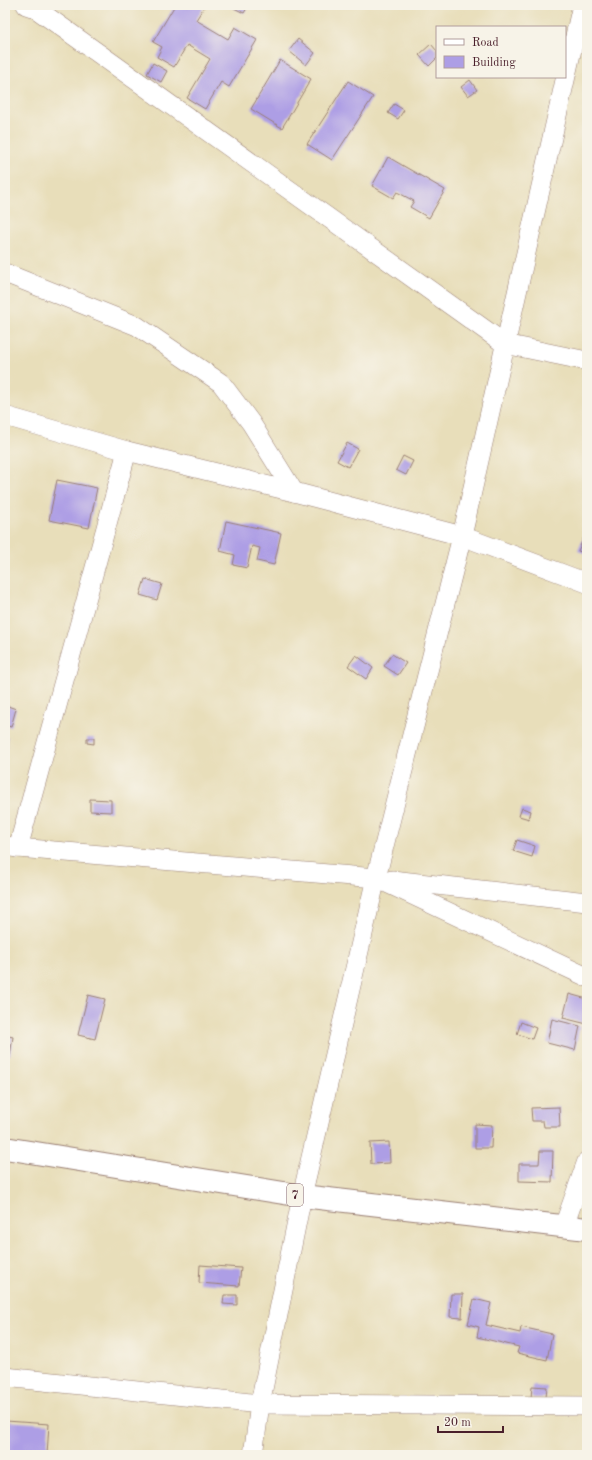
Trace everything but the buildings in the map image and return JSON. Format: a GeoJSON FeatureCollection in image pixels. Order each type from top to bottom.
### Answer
{"type":"FeatureCollection","features":[{"type":"Feature","properties":{"kind":"highway","name":"7"},"geometry":{"type":"LineString","coordinates":[[5,1148],[302,1196],[587,1229]]}},
{"type":"Feature","properties":{"kind":"street"},"geometry":{"type":"LineString","coordinates":[[566,75],[582,5]]}},
{"type":"Feature","properties":{"kind":"street"},"geometry":{"type":"LineString","coordinates":[[33,6],[505,344],[587,361]]}},
{"type":"Feature","properties":{"kind":"street"},"geometry":{"type":"LineString","coordinates":[[253,1455],[260,1404],[302,1196],[376,878],[462,536],[565,78]]}},
{"type":"Feature","properties":{"kind":"street"},"geometry":{"type":"LineString","coordinates":[[5,273],[137,326],[221,383],[251,423],[294,492]]}},
{"type":"Feature","properties":{"kind":"street"},"geometry":{"type":"LineString","coordinates":[[5,416],[127,451],[294,492],[462,536],[587,583]]}},
{"type":"Feature","properties":{"kind":"street"},"geometry":{"type":"LineString","coordinates":[[127,451],[12,847],[376,878],[587,902]]}},
{"type":"Feature","properties":{"kind":"street"},"geometry":{"type":"LineString","coordinates":[[376,878],[587,977]]}},
{"type":"Feature","properties":{"kind":"street"},"geometry":{"type":"LineString","coordinates":[[564,1226],[587,1160]]}},
{"type":"Feature","properties":{"kind":"street"},"geometry":{"type":"LineString","coordinates":[[5,1377],[260,1404],[587,1406]]}}]}
